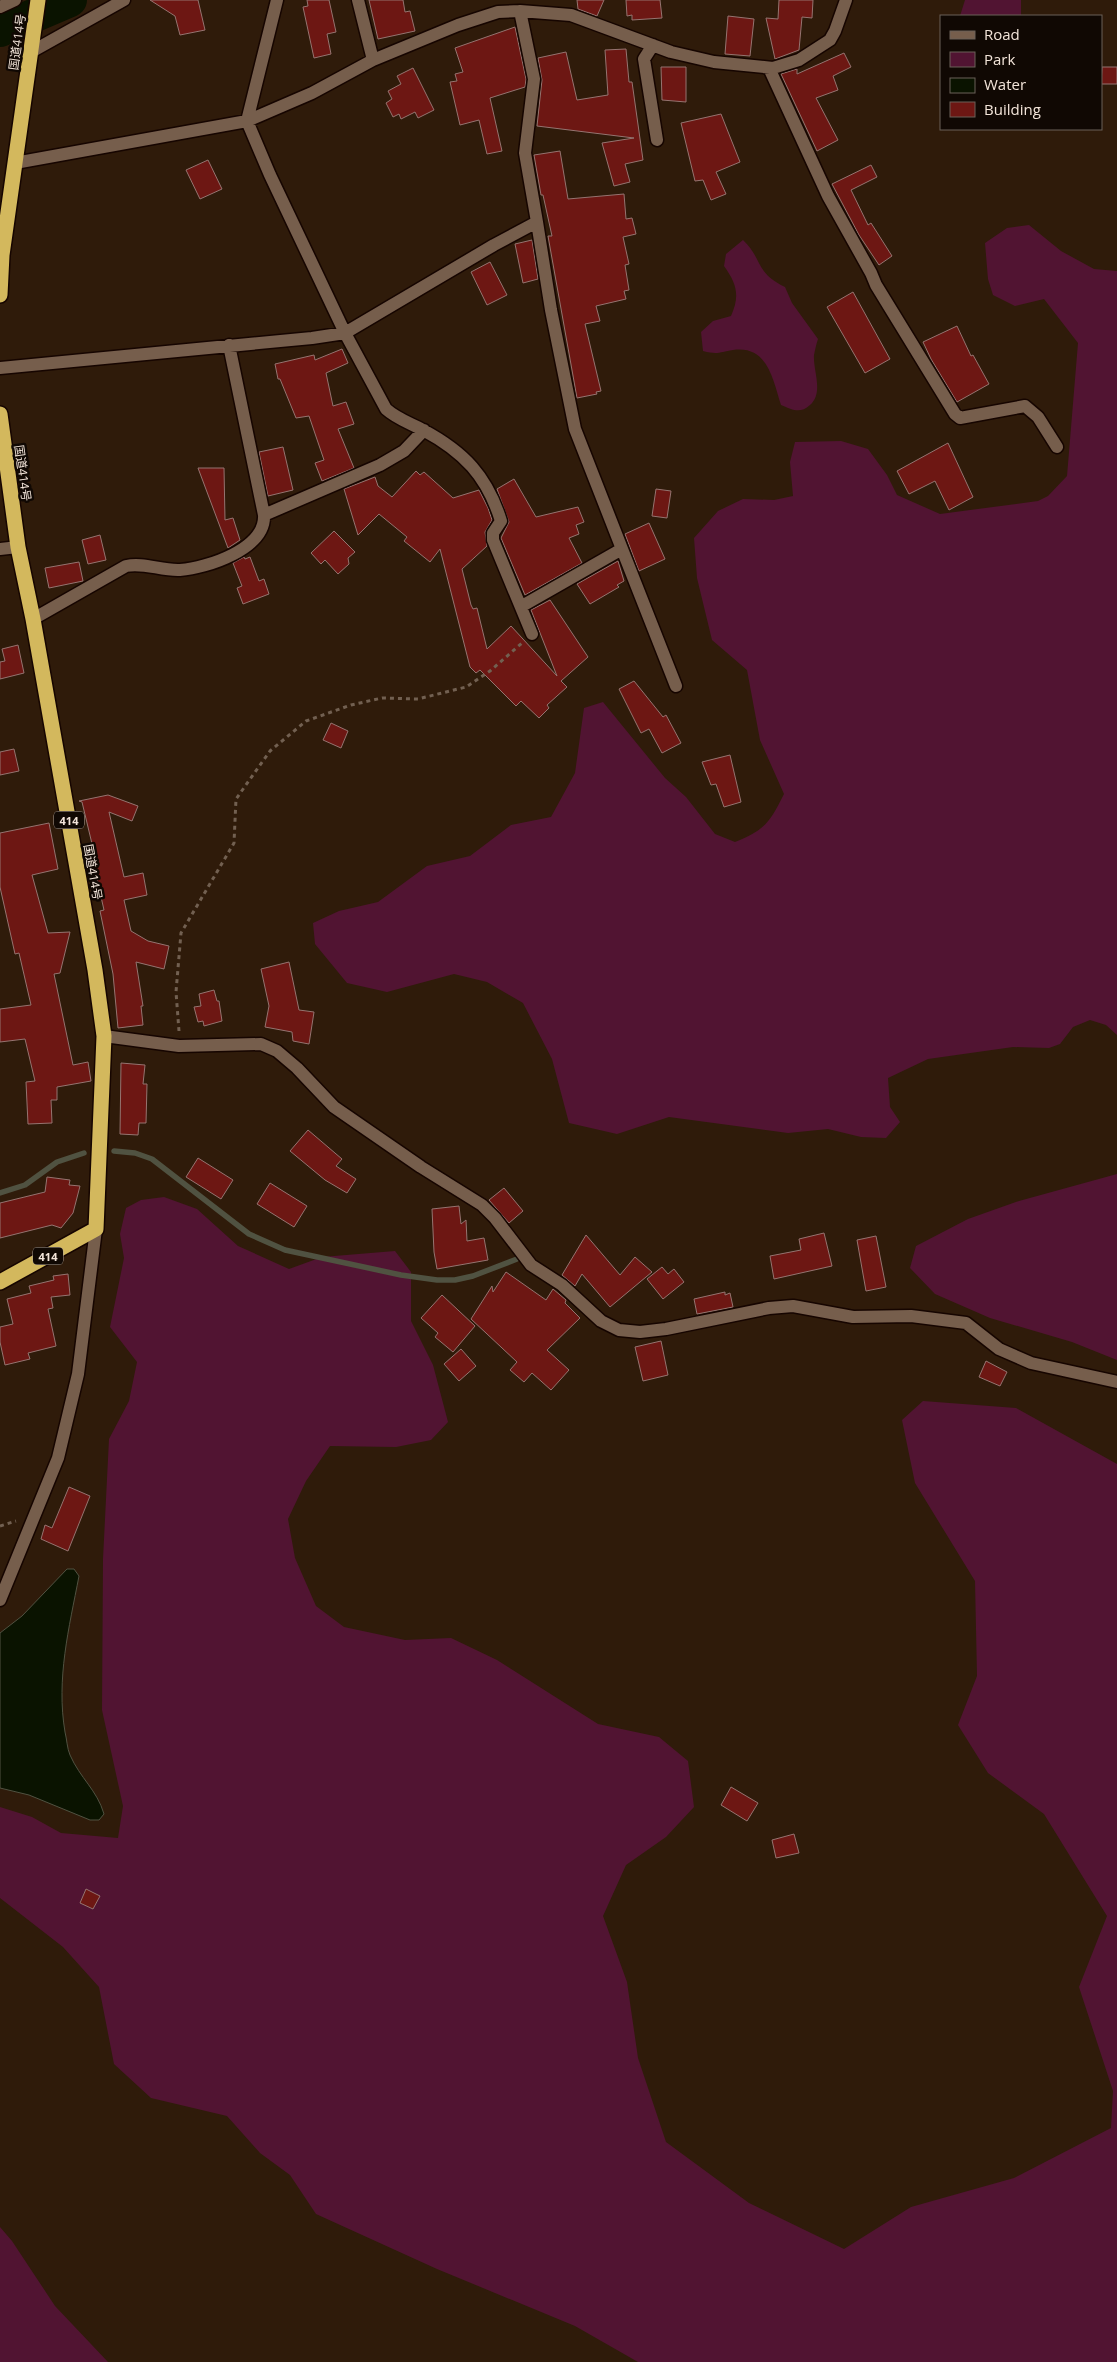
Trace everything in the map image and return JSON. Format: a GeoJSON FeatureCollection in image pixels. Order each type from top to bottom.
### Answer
{"type":"FeatureCollection","features":[{"type":"Feature","properties":{"kind":"highway","name":"国道414号"},"geometry":{"type":"LineString","coordinates":[[0,295],[2,255],[38,0]]}},
{"type":"Feature","properties":{"kind":"highway","name":"国道414号"},"geometry":{"type":"LineString","coordinates":[[0,414],[18,547],[34,619],[94,960],[104,1036],[96,1229]]}},
{"type":"Feature","properties":{"kind":"highway","name":"414"},"geometry":{"type":"LineString","coordinates":[[0,1282],[96,1229]]}},
{"type":"Feature","properties":{"kind":"street"},"geometry":{"type":"LineString","coordinates":[[0,7],[15,0]]}},
{"type":"Feature","properties":{"kind":"street"},"geometry":{"type":"LineString","coordinates":[[31,52],[124,0]]}},
{"type":"Feature","properties":{"kind":"street"},"geometry":{"type":"LineString","coordinates":[[277,0],[247,121],[270,175],[345,333],[386,409],[393,415],[424,430],[462,456],[483,478],[501,521],[493,533],[493,540],[532,634]]}},
{"type":"Feature","properties":{"kind":"street"},"geometry":{"type":"LineString","coordinates":[[358,0],[373,60]]}},
{"type":"Feature","properties":{"kind":"street"},"geometry":{"type":"LineString","coordinates":[[15,164],[247,121],[312,92],[373,60],[458,25],[497,6],[520,11],[571,15],[653,45],[714,62],[769,68],[799,60],[830,40],[836,31],[846,0]]}},
{"type":"Feature","properties":{"kind":"street"},"geometry":{"type":"LineString","coordinates":[[520,11],[534,79],[525,153],[551,310],[575,429],[676,686]]}},
{"type":"Feature","properties":{"kind":"street"},"geometry":{"type":"LineString","coordinates":[[653,45],[644,54],[644,59],[657,140]]}},
{"type":"Feature","properties":{"kind":"street"},"geometry":{"type":"LineString","coordinates":[[769,68],[828,196],[871,273],[876,286],[911,340],[954,414],[960,418],[1025,406],[1038,417],[1057,447]]}},
{"type":"Feature","properties":{"kind":"street"},"geometry":{"type":"LineString","coordinates":[[0,368],[345,333],[494,245],[537,222]]}},
{"type":"Feature","properties":{"kind":"street"},"geometry":{"type":"LineString","coordinates":[[34,619],[126,566],[138,564],[182,570],[227,557],[244,548],[259,534],[264,524],[264,515],[229,345]]}},
{"type":"Feature","properties":{"kind":"street"},"geometry":{"type":"LineString","coordinates":[[264,515],[380,466],[404,451],[424,430]]}},
{"type":"Feature","properties":{"kind":"street"},"geometry":{"type":"LineString","coordinates":[[0,549],[18,547]]}},
{"type":"Feature","properties":{"kind":"street"},"geometry":{"type":"LineString","coordinates":[[522,606],[622,549]]}},
{"type":"Feature","properties":{"kind":"street"},"geometry":{"type":"LineString","coordinates":[[104,1036],[180,1046],[261,1044],[277,1051],[297,1068],[334,1107],[421,1167],[482,1205],[495,1218],[531,1265],[562,1285],[601,1321],[619,1330],[640,1332],[666,1329],[769,1308],[793,1306],[853,1317],[911,1316],[966,1323],[999,1348],[1031,1363],[1117,1382]]}},
{"type":"Feature","properties":{"kind":"street"},"geometry":{"type":"LineString","coordinates":[[0,1600],[58,1458],[78,1374],[96,1229]]}},
{"type":"Feature","properties":{"kind":"path"},"geometry":{"type":"LineString","coordinates":[[180,1046],[176,992],[181,933],[234,843],[236,799],[270,751],[306,721],[351,705],[382,698],[418,699],[466,687],[490,671],[532,634]]}},
{"type":"Feature","properties":{"kind":"green space"},"geometry":{"type":"Polygon","coordinates":[[[965,0],[1021,0],[1021,15],[960,15],[965,0]]]}},
{"type":"Feature","properties":{"kind":"green space"},"geometry":{"type":"Polygon","coordinates":[[[1029,225],[1061,251],[1094,269],[1117,271],[1117,1035],[1106,1025],[1090,1020],[1073,1027],[1060,1044],[1049,1048],[1013,1047],[928,1059],[888,1078],[890,1107],[900,1122],[886,1138],[861,1137],[828,1129],[788,1133],[669,1117],[617,1134],[569,1123],[552,1059],[523,1003],[487,982],[454,974],[387,992],[347,983],[315,944],[313,923],[339,911],[378,902],[427,866],[470,856],[511,825],[551,817],[575,773],[584,708],[603,702],[665,778],[686,797],[715,834],[735,842],[766,824],[775,812],[784,794],[760,740],[747,670],[712,640],[697,578],[694,538],[718,511],[743,499],[774,500],[793,496],[790,462],[795,442],[841,441],[868,449],[887,475],[897,495],[940,514],[1038,501],[1048,496],[1067,476],[1078,343],[1044,299],[1015,306],[993,295],[988,279],[985,243],[1007,228],[1029,225]]]}},
{"type":"Feature","properties":{"kind":"green space"},"geometry":{"type":"Polygon","coordinates":[[[743,240],[754,253],[764,271],[775,282],[785,287],[792,303],[818,339],[814,355],[817,382],[816,394],[810,405],[803,410],[793,410],[781,405],[772,375],[767,366],[754,353],[745,350],[716,353],[703,351],[701,332],[713,321],[731,316],[734,309],[736,290],[724,266],[726,254],[743,240]]]}},
{"type":"Feature","properties":{"kind":"green space"},"geometry":{"type":"Polygon","coordinates":[[[1117,1174],[1117,1360],[1072,1342],[990,1318],[935,1294],[910,1268],[916,1246],[968,1219],[1019,1201],[1117,1174]]]}},
{"type":"Feature","properties":{"kind":"green space"},"geometry":{"type":"Polygon","coordinates":[[[164,1197],[197,1209],[238,1246],[289,1269],[322,1257],[395,1251],[411,1272],[411,1321],[433,1365],[448,1422],[431,1440],[396,1447],[330,1446],[306,1481],[288,1519],[295,1558],[316,1606],[344,1627],[405,1640],[451,1638],[497,1660],[598,1724],[659,1737],[688,1761],[694,1807],[666,1837],[626,1865],[603,1916],[627,1982],[638,2058],[666,2142],[749,2203],[844,2249],[911,2207],[1014,2178],[1111,2128],[1113,2091],[1079,1987],[1107,1916],[1044,1814],[988,1773],[958,1725],[977,1676],[975,1581],[915,1483],[902,1420],[923,1401],[1016,1408],[1117,1464],[1117,2362],[638,2362],[575,2326],[437,2269],[316,2214],[290,2175],[260,2153],[227,2116],[151,2098],[114,2064],[99,1987],[63,1947],[0,1898],[0,1807],[32,1817],[61,1833],[118,1838],[123,1806],[102,1710],[103,1559],[109,1439],[129,1401],[137,1362],[110,1327],[124,1258],[120,1234],[126,1208],[141,1200],[164,1197]]]}},
{"type":"Feature","properties":{"kind":"green space"},"geometry":{"type":"Polygon","coordinates":[[[0,2227],[12,2241],[55,2306],[108,2362],[0,2362],[0,2227]]]}},
{"type":"Feature","properties":{"kind":"water"},"geometry":{"type":"Polygon","coordinates":[[[67,1569],[74,1569],[79,1576],[63,1673],[62,1693],[65,1732],[70,1755],[101,1806],[104,1814],[99,1820],[90,1820],[29,1795],[0,1788],[0,1633],[22,1616],[67,1569]]]}},
{"type":"Feature","properties":{"kind":"building"},"geometry":{"type":"Polygon","coordinates":[[[150,0],[198,0],[205,30],[180,35],[175,16],[150,0]]]}},
{"type":"Feature","properties":{"kind":"building"},"geometry":{"type":"Polygon","coordinates":[[[307,0],[329,0],[336,32],[327,34],[331,54],[314,58],[303,7],[308,6],[307,0]]]}},
{"type":"Feature","properties":{"kind":"building"},"geometry":{"type":"Polygon","coordinates":[[[369,0],[403,0],[405,12],[410,11],[415,31],[378,39],[369,0]]]}},
{"type":"Feature","properties":{"kind":"building"},"geometry":{"type":"Polygon","coordinates":[[[577,0],[604,0],[597,16],[578,9],[577,0]]]}},
{"type":"Feature","properties":{"kind":"building"},"geometry":{"type":"Polygon","coordinates":[[[626,0],[660,0],[662,18],[632,20],[632,15],[627,16],[626,0]]]}},
{"type":"Feature","properties":{"kind":"building"},"geometry":{"type":"Polygon","coordinates":[[[779,0],[813,0],[812,18],[802,17],[799,50],[775,59],[766,18],[778,19],[779,0]]]}},
{"type":"Feature","properties":{"kind":"building"},"geometry":{"type":"Polygon","coordinates":[[[728,16],[754,19],[750,56],[725,54],[728,16]]]}},
{"type":"Feature","properties":{"kind":"building"},"geometry":{"type":"Polygon","coordinates":[[[515,27],[526,79],[525,87],[490,98],[502,151],[487,154],[479,120],[460,125],[450,82],[457,81],[455,74],[463,72],[455,48],[515,27]]]}},
{"type":"Feature","properties":{"kind":"building"},"geometry":{"type":"Polygon","coordinates":[[[626,49],[629,82],[632,82],[643,160],[625,164],[630,182],[614,186],[602,143],[634,138],[537,126],[542,80],[538,58],[566,52],[577,100],[608,95],[605,50],[626,49]]]}},
{"type":"Feature","properties":{"kind":"building"},"geometry":{"type":"Polygon","coordinates":[[[844,53],[851,67],[833,76],[838,90],[816,98],[838,140],[817,151],[781,74],[797,69],[797,74],[844,53]]]}},
{"type":"Feature","properties":{"kind":"building"},"geometry":{"type":"Polygon","coordinates":[[[661,67],[686,67],[686,102],[662,100],[661,67]]]}},
{"type":"Feature","properties":{"kind":"building"},"geometry":{"type":"Polygon","coordinates":[[[1102,67],[1117,67],[1117,84],[1102,84],[1102,67]]]}},
{"type":"Feature","properties":{"kind":"building"},"geometry":{"type":"Polygon","coordinates":[[[413,68],[434,110],[418,118],[415,112],[401,119],[399,114],[393,117],[386,103],[392,99],[388,91],[401,84],[397,76],[413,68]]]}},
{"type":"Feature","properties":{"kind":"building"},"geometry":{"type":"Polygon","coordinates":[[[721,114],[740,162],[716,172],[726,194],[711,200],[703,180],[695,181],[681,123],[721,114]]]}},
{"type":"Feature","properties":{"kind":"building"},"geometry":{"type":"Polygon","coordinates":[[[560,151],[568,199],[624,194],[626,219],[632,218],[636,234],[623,237],[629,264],[625,265],[629,290],[624,291],[626,299],[596,306],[600,321],[585,324],[601,391],[596,392],[597,394],[577,398],[548,236],[552,236],[543,195],[541,195],[534,155],[560,151]]]}},
{"type":"Feature","properties":{"kind":"building"},"geometry":{"type":"Polygon","coordinates":[[[208,160],[222,189],[200,199],[186,170],[208,160]]]}},
{"type":"Feature","properties":{"kind":"building"},"geometry":{"type":"Polygon","coordinates":[[[871,165],[877,177],[851,190],[868,225],[871,223],[892,256],[879,265],[859,235],[832,184],[871,165]]]}},
{"type":"Feature","properties":{"kind":"building"},"geometry":{"type":"Polygon","coordinates":[[[532,240],[538,279],[523,283],[515,244],[532,240]]]}},
{"type":"Feature","properties":{"kind":"building"},"geometry":{"type":"Polygon","coordinates":[[[490,262],[507,295],[487,305],[471,272],[490,262]]]}},
{"type":"Feature","properties":{"kind":"building"},"geometry":{"type":"Polygon","coordinates":[[[853,292],[890,359],[865,373],[827,307],[853,292]]]}},
{"type":"Feature","properties":{"kind":"building"},"geometry":{"type":"Polygon","coordinates":[[[957,326],[971,356],[973,355],[989,384],[957,402],[923,342],[957,326]]]}},
{"type":"Feature","properties":{"kind":"building"},"geometry":{"type":"Polygon","coordinates":[[[342,349],[348,363],[326,373],[333,406],[346,402],[354,424],[338,429],[354,468],[322,481],[315,463],[324,460],[309,416],[296,418],[280,379],[278,379],[275,364],[314,355],[315,360],[342,349]]]}},
{"type":"Feature","properties":{"kind":"building"},"geometry":{"type":"Polygon","coordinates":[[[948,443],[973,497],[949,510],[935,481],[909,494],[897,471],[948,443]]]}},
{"type":"Feature","properties":{"kind":"building"},"geometry":{"type":"Polygon","coordinates":[[[283,447],[293,490],[268,496],[259,452],[283,447]]]}},
{"type":"Feature","properties":{"kind":"building"},"geometry":{"type":"Polygon","coordinates":[[[198,468],[224,468],[225,520],[233,518],[240,540],[228,548],[198,468]]]}},
{"type":"Feature","properties":{"kind":"building"},"geometry":{"type":"Polygon","coordinates":[[[416,471],[420,475],[424,472],[453,498],[479,490],[488,508],[492,520],[485,532],[487,546],[462,569],[471,605],[473,609],[477,608],[487,649],[511,626],[557,676],[531,610],[550,600],[588,657],[561,681],[567,687],[547,705],[549,708],[539,718],[521,701],[516,706],[480,670],[476,673],[470,667],[440,549],[430,562],[404,541],[407,537],[379,514],[358,535],[344,489],[375,477],[378,486],[392,497],[416,471]]]}},
{"type":"Feature","properties":{"kind":"building"},"geometry":{"type":"Polygon","coordinates":[[[514,479],[536,517],[578,507],[584,522],[576,525],[579,534],[569,538],[582,563],[525,595],[501,538],[509,522],[497,489],[514,479]]]}},
{"type":"Feature","properties":{"kind":"building"},"geometry":{"type":"Polygon","coordinates":[[[656,489],[671,491],[667,518],[652,516],[656,489]]]}},
{"type":"Feature","properties":{"kind":"building"},"geometry":{"type":"Polygon","coordinates":[[[649,523],[665,559],[639,571],[625,534],[649,523]]]}},
{"type":"Feature","properties":{"kind":"building"},"geometry":{"type":"Polygon","coordinates":[[[334,531],[355,552],[348,558],[349,564],[338,574],[325,560],[321,564],[311,553],[334,531]]]}},
{"type":"Feature","properties":{"kind":"building"},"geometry":{"type":"Polygon","coordinates":[[[100,535],[106,560],[88,564],[82,540],[100,535]]]}},
{"type":"Feature","properties":{"kind":"building"},"geometry":{"type":"Polygon","coordinates":[[[244,557],[245,559],[250,557],[259,581],[264,579],[269,594],[243,604],[237,588],[242,586],[233,563],[244,557]]]}},
{"type":"Feature","properties":{"kind":"building"},"geometry":{"type":"Polygon","coordinates":[[[618,561],[624,581],[617,585],[619,587],[590,604],[577,584],[618,561]]]}},
{"type":"Feature","properties":{"kind":"building"},"geometry":{"type":"Polygon","coordinates":[[[79,562],[83,581],[49,588],[45,568],[79,562]]]}},
{"type":"Feature","properties":{"kind":"building"},"geometry":{"type":"Polygon","coordinates":[[[18,645],[24,673],[0,679],[0,662],[5,661],[2,649],[18,645]]]}},
{"type":"Feature","properties":{"kind":"building"},"geometry":{"type":"Polygon","coordinates":[[[634,681],[663,717],[666,715],[681,743],[662,753],[649,729],[641,733],[619,689],[634,681]]]}},
{"type":"Feature","properties":{"kind":"building"},"geometry":{"type":"Polygon","coordinates":[[[331,723],[348,731],[341,748],[323,740],[331,723]]]}},
{"type":"Feature","properties":{"kind":"building"},"geometry":{"type":"Polygon","coordinates":[[[14,749],[19,771],[0,775],[0,752],[14,749]]]}},
{"type":"Feature","properties":{"kind":"building"},"geometry":{"type":"Polygon","coordinates":[[[730,755],[741,802],[724,807],[716,784],[711,785],[702,762],[730,755]]]}},
{"type":"Feature","properties":{"kind":"building"},"geometry":{"type":"Polygon","coordinates":[[[108,795],[138,806],[132,821],[109,812],[124,877],[143,873],[147,895],[124,900],[131,931],[148,941],[169,946],[164,969],[136,962],[143,1006],[141,1006],[143,1025],[118,1028],[113,974],[100,911],[104,910],[90,848],[93,848],[82,802],[79,801],[108,795]]]}},
{"type":"Feature","properties":{"kind":"building"},"geometry":{"type":"Polygon","coordinates":[[[49,823],[58,869],[32,875],[48,933],[70,932],[60,973],[54,974],[73,1065],[88,1062],[91,1081],[57,1087],[57,1100],[51,1100],[52,1123],[28,1124],[26,1082],[35,1081],[25,1039],[0,1042],[0,1009],[31,1005],[19,953],[15,954],[0,887],[0,833],[49,823]]]}},
{"type":"Feature","properties":{"kind":"building"},"geometry":{"type":"Polygon","coordinates":[[[289,962],[299,1010],[314,1012],[309,1044],[293,1041],[292,1032],[265,1027],[269,1006],[261,969],[289,962]]]}},
{"type":"Feature","properties":{"kind":"building"},"geometry":{"type":"Polygon","coordinates":[[[214,990],[217,1001],[219,1001],[222,1021],[204,1026],[203,1021],[198,1022],[194,1007],[201,1006],[199,994],[214,990]]]}},
{"type":"Feature","properties":{"kind":"building"},"geometry":{"type":"Polygon","coordinates":[[[121,1063],[145,1065],[143,1084],[147,1084],[146,1123],[139,1123],[138,1135],[120,1134],[121,1063]]]}},
{"type":"Feature","properties":{"kind":"building"},"geometry":{"type":"Polygon","coordinates":[[[308,1130],[342,1159],[336,1166],[356,1179],[347,1193],[325,1180],[290,1151],[308,1130]]]}},
{"type":"Feature","properties":{"kind":"building"},"geometry":{"type":"Polygon","coordinates":[[[198,1158],[233,1180],[221,1199],[186,1177],[198,1158]]]}},
{"type":"Feature","properties":{"kind":"building"},"geometry":{"type":"Polygon","coordinates":[[[47,1177],[70,1180],[69,1185],[80,1186],[73,1213],[61,1228],[52,1225],[0,1238],[0,1203],[45,1192],[47,1177]]]}},
{"type":"Feature","properties":{"kind":"building"},"geometry":{"type":"Polygon","coordinates":[[[270,1183],[307,1206],[294,1227],[257,1204],[270,1183]]]}},
{"type":"Feature","properties":{"kind":"building"},"geometry":{"type":"Polygon","coordinates":[[[504,1188],[523,1211],[509,1223],[489,1200],[504,1188]]]}},
{"type":"Feature","properties":{"kind":"building"},"geometry":{"type":"Polygon","coordinates":[[[459,1206],[461,1224],[466,1220],[467,1241],[484,1238],[488,1260],[437,1269],[434,1252],[432,1209],[459,1206]]]}},
{"type":"Feature","properties":{"kind":"building"},"geometry":{"type":"Polygon","coordinates":[[[824,1233],[832,1266],[774,1279],[770,1256],[801,1250],[799,1239],[824,1233]]]}},
{"type":"Feature","properties":{"kind":"building"},"geometry":{"type":"Polygon","coordinates":[[[586,1235],[620,1275],[635,1257],[652,1272],[610,1307],[582,1274],[575,1286],[562,1275],[586,1235]]]}},
{"type":"Feature","properties":{"kind":"building"},"geometry":{"type":"Polygon","coordinates":[[[876,1236],[886,1287],[866,1291],[857,1240],[876,1236]]]}},
{"type":"Feature","properties":{"kind":"building"},"geometry":{"type":"Polygon","coordinates":[[[662,1267],[668,1274],[674,1269],[684,1282],[663,1299],[647,1279],[662,1267]]]}},
{"type":"Feature","properties":{"kind":"building"},"geometry":{"type":"Polygon","coordinates":[[[506,1272],[546,1300],[553,1289],[566,1300],[565,1303],[580,1318],[547,1350],[569,1370],[551,1390],[532,1373],[524,1382],[510,1370],[517,1362],[471,1319],[492,1286],[493,1292],[506,1272]]]}},
{"type":"Feature","properties":{"kind":"building"},"geometry":{"type":"Polygon","coordinates":[[[68,1274],[70,1295],[51,1297],[53,1308],[48,1309],[56,1346],[28,1353],[30,1359],[5,1365],[0,1342],[0,1327],[13,1324],[7,1299],[31,1293],[29,1286],[54,1280],[53,1276],[68,1274]]]}},
{"type":"Feature","properties":{"kind":"building"},"geometry":{"type":"Polygon","coordinates":[[[725,1292],[725,1295],[730,1293],[733,1307],[697,1314],[694,1299],[725,1292]]]}},
{"type":"Feature","properties":{"kind":"building"},"geometry":{"type":"Polygon","coordinates":[[[442,1295],[475,1326],[453,1352],[435,1337],[438,1333],[421,1318],[442,1295]]]}},
{"type":"Feature","properties":{"kind":"building"},"geometry":{"type":"Polygon","coordinates":[[[661,1341],[668,1375],[643,1381],[635,1347],[661,1341]]]}},
{"type":"Feature","properties":{"kind":"building"},"geometry":{"type":"Polygon","coordinates":[[[461,1349],[476,1366],[459,1381],[444,1364],[461,1349]]]}},
{"type":"Feature","properties":{"kind":"building"},"geometry":{"type":"Polygon","coordinates":[[[986,1361],[1007,1372],[1000,1386],[979,1377],[986,1361]]]}},
{"type":"Feature","properties":{"kind":"building"},"geometry":{"type":"Polygon","coordinates":[[[69,1487],[90,1496],[68,1551],[41,1539],[45,1525],[52,1528],[69,1487]]]}},
{"type":"Feature","properties":{"kind":"building"},"geometry":{"type":"Polygon","coordinates":[[[731,1787],[758,1803],[747,1821],[721,1805],[731,1787]]]}},
{"type":"Feature","properties":{"kind":"building"},"geometry":{"type":"Polygon","coordinates":[[[794,1834],[799,1853],[776,1858],[772,1840],[794,1834]]]}},
{"type":"Feature","properties":{"kind":"building"},"geometry":{"type":"Polygon","coordinates":[[[86,1889],[100,1896],[93,1909],[80,1903],[86,1889]]]}},
{"type":"Feature","properties":{"kind":"waterway"},"geometry":{"type":"LineString","coordinates":[[0,30],[70,0]]}},
{"type":"Feature","properties":{"kind":"waterway"},"geometry":{"type":"LineString","coordinates":[[114,1151],[135,1153],[152,1159],[249,1234],[285,1250],[401,1275],[437,1280],[455,1280],[473,1276],[517,1259]]}},
{"type":"Feature","properties":{"kind":"waterway"},"geometry":{"type":"LineString","coordinates":[[0,1193],[25,1185],[57,1162],[84,1153]]}}]}
